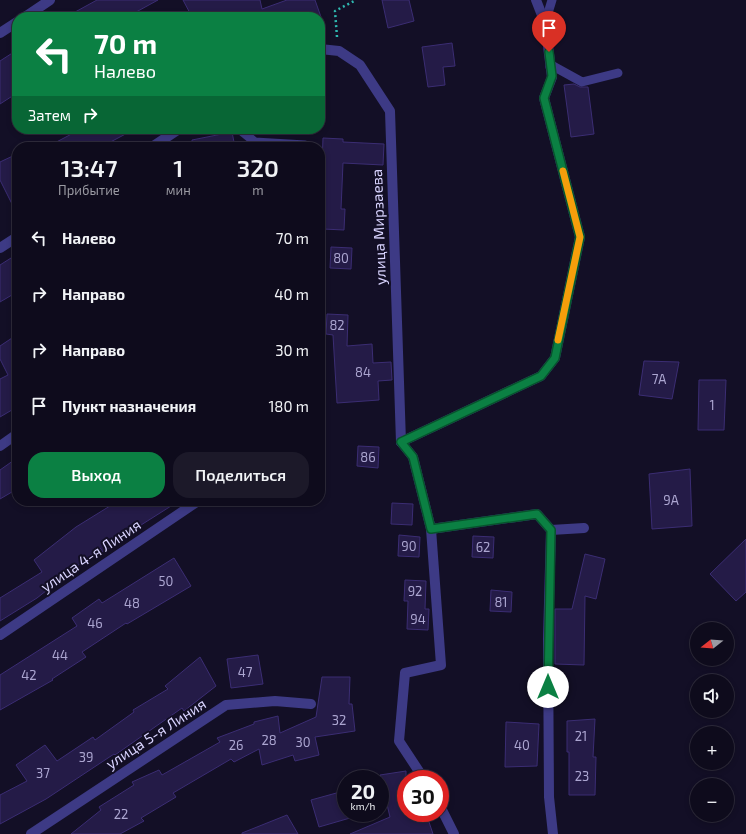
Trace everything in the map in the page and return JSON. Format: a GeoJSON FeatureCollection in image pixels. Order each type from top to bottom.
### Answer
{"type":"FeatureCollection","features":[{"type":"Feature","properties":{"kind":"street"},"geometry":{"type":"LineString","coordinates":[[32,12],[50,0]]}},
{"type":"Feature","properties":{"kind":"street"},"geometry":{"type":"LineString","coordinates":[[418,770],[399,741],[405,673],[441,665],[431,529],[413,457],[401,442],[541,376],[555,358],[580,237],[544,98],[552,76],[545,23],[536,0]]}},
{"type":"Feature","properties":{"kind":"street"},"geometry":{"type":"LineString","coordinates":[[0,33],[12,25]]}},
{"type":"Feature","properties":{"kind":"street","name":"улица Мирзаева"},"geometry":{"type":"LineString","coordinates":[[325,50],[338,51],[360,65],[390,111],[401,442]]}},
{"type":"Feature","properties":{"kind":"street"},"geometry":{"type":"LineString","coordinates":[[160,142],[172,134]]}},
{"type":"Feature","properties":{"kind":"street"},"geometry":{"type":"LineString","coordinates":[[0,248],[12,240]]}},
{"type":"Feature","properties":{"kind":"street"},"geometry":{"type":"LineString","coordinates":[[0,446],[12,438]]}},
{"type":"Feature","properties":{"kind":"street","name":"улица 4-я Линия"},"geometry":{"type":"LineString","coordinates":[[0,635],[191,506]]}},
{"type":"Feature","properties":{"kind":"street"},"geometry":{"type":"LineString","coordinates":[[431,529],[537,514],[551,530],[548,647],[549,797],[553,832]]}},
{"type":"Feature","properties":{"kind":"street"},"geometry":{"type":"LineString","coordinates":[[551,530],[584,528]]}},
{"type":"Feature","properties":{"kind":"street","name":"улица 5-я Линия"},"geometry":{"type":"LineString","coordinates":[[31,834],[226,706],[275,701],[311,704]]}},
{"type":"Feature","properties":{"kind":"street"},"geometry":{"type":"LineString","coordinates":[[448,822],[454,834]]}},
{"type":"Feature","properties":{"kind":"lane"},"geometry":{"type":"LineString","coordinates":[[545,23],[552,0]]}},
{"type":"Feature","properties":{"kind":"lane"},"geometry":{"type":"LineString","coordinates":[[550,67],[553,66],[582,82],[618,73]]}},
{"type":"Feature","properties":{"kind":"lane"},"geometry":{"type":"LineString","coordinates":[[245,134],[255,142]]}},
{"type":"Feature","properties":{"kind":"path"},"geometry":{"type":"LineString","coordinates":[[338,51],[336,11],[356,0]]}},
{"type":"Feature","properties":{"kind":"building"},"geometry":{"type":"Polygon","coordinates":[[[97,0],[158,0],[136,12],[75,12],[97,0]]]}},
{"type":"Feature","properties":{"kind":"building"},"geometry":{"type":"Polygon","coordinates":[[[183,0],[260,0],[262,9],[287,0],[315,0],[319,12],[189,12],[183,0]]]}},
{"type":"Feature","properties":{"kind":"building"},"geometry":{"type":"Polygon","coordinates":[[[382,0],[409,0],[414,21],[388,28],[382,0]]]}},
{"type":"Feature","properties":{"kind":"building"},"geometry":{"type":"Polygon","coordinates":[[[452,43],[455,66],[443,67],[445,85],[428,87],[422,47],[452,43]]]}},
{"type":"Feature","properties":{"kind":"building"},"geometry":{"type":"Polygon","coordinates":[[[12,53],[12,96],[0,104],[0,61],[12,53]]]}},
{"type":"Feature","properties":{"kind":"building"},"geometry":{"type":"Polygon","coordinates":[[[574,84],[580,87],[588,87],[594,134],[571,137],[564,85],[574,84]]]}},
{"type":"Feature","properties":{"kind":"building"},"geometry":{"type":"Polygon","coordinates":[[[72,134],[126,134],[110,142],[56,142],[72,134]]]}},
{"type":"Feature","properties":{"kind":"building"},"geometry":{"type":"Polygon","coordinates":[[[222,134],[232,134],[234,142],[192,142],[192,140],[222,134]]]}},
{"type":"Feature","properties":{"kind":"building"},"geometry":{"type":"Polygon","coordinates":[[[323,138],[343,139],[343,142],[384,144],[383,165],[343,163],[341,209],[345,209],[344,230],[325,229],[325,142],[323,142],[323,138]]]}},
{"type":"Feature","properties":{"kind":"building"},"geometry":{"type":"Polygon","coordinates":[[[12,156],[12,204],[0,180],[0,162],[12,156]]]}},
{"type":"Feature","properties":{"kind":"building"},"geometry":{"type":"Polygon","coordinates":[[[331,247],[352,248],[351,269],[330,268],[331,247]]]}},
{"type":"Feature","properties":{"kind":"building"},"geometry":{"type":"Polygon","coordinates":[[[11,258],[12,260],[12,295],[0,302],[0,265],[11,258]]]}},
{"type":"Feature","properties":{"kind":"building"},"geometry":{"type":"Polygon","coordinates":[[[327,314],[348,315],[347,346],[372,344],[373,363],[391,362],[392,380],[378,381],[379,400],[337,403],[333,335],[326,334],[327,314]]]}},
{"type":"Feature","properties":{"kind":"building"},"geometry":{"type":"Polygon","coordinates":[[[12,338],[12,410],[0,417],[0,379],[8,375],[0,359],[0,346],[12,338]]]}},
{"type":"Feature","properties":{"kind":"building"},"geometry":{"type":"Polygon","coordinates":[[[644,361],[679,362],[672,399],[639,395],[644,361]]]}},
{"type":"Feature","properties":{"kind":"building"},"geometry":{"type":"Polygon","coordinates":[[[699,380],[726,380],[724,430],[698,430],[699,380]]]}},
{"type":"Feature","properties":{"kind":"building"},"geometry":{"type":"Polygon","coordinates":[[[358,446],[379,447],[378,468],[357,466],[358,446]]]}},
{"type":"Feature","properties":{"kind":"building"},"geometry":{"type":"Polygon","coordinates":[[[12,462],[12,492],[0,499],[0,470],[12,462]]]}},
{"type":"Feature","properties":{"kind":"building"},"geometry":{"type":"Polygon","coordinates":[[[690,469],[692,526],[652,529],[649,474],[690,469]]]}},
{"type":"Feature","properties":{"kind":"building"},"geometry":{"type":"Polygon","coordinates":[[[392,503],[413,504],[412,525],[391,524],[392,503]]]}},
{"type":"Feature","properties":{"kind":"building"},"geometry":{"type":"Polygon","coordinates":[[[110,506],[171,506],[141,525],[142,528],[103,552],[100,548],[37,598],[0,621],[0,598],[42,572],[34,560],[76,527],[110,506]]]}},
{"type":"Feature","properties":{"kind":"building"},"geometry":{"type":"Polygon","coordinates":[[[399,535],[420,537],[419,557],[398,556],[399,535]]]}},
{"type":"Feature","properties":{"kind":"building"},"geometry":{"type":"Polygon","coordinates":[[[473,536],[494,537],[493,558],[472,557],[473,536]]]}},
{"type":"Feature","properties":{"kind":"building"},"geometry":{"type":"Polygon","coordinates":[[[746,539],[746,592],[736,601],[710,574],[746,539]]]}},
{"type":"Feature","properties":{"kind":"building"},"geometry":{"type":"Polygon","coordinates":[[[585,554],[605,559],[596,599],[585,596],[584,665],[555,664],[555,609],[572,609],[585,554]]]}},
{"type":"Feature","properties":{"kind":"building"},"geometry":{"type":"Polygon","coordinates":[[[174,558],[191,586],[127,624],[126,623],[82,652],[86,657],[52,679],[53,680],[0,710],[0,675],[77,626],[72,618],[99,599],[102,603],[174,558]]]}},
{"type":"Feature","properties":{"kind":"building"},"geometry":{"type":"Polygon","coordinates":[[[405,580],[426,581],[425,609],[429,609],[428,630],[407,629],[408,601],[404,601],[405,580]]]}},
{"type":"Feature","properties":{"kind":"building"},"geometry":{"type":"Polygon","coordinates":[[[491,590],[512,592],[511,612],[490,611],[491,590]]]}},
{"type":"Feature","properties":{"kind":"building"},"geometry":{"type":"Polygon","coordinates":[[[258,655],[263,684],[231,688],[227,659],[258,655]]]}},
{"type":"Feature","properties":{"kind":"building"},"geometry":{"type":"Polygon","coordinates":[[[200,657],[216,686],[184,711],[182,708],[115,755],[114,754],[46,799],[0,824],[0,795],[27,781],[16,765],[45,745],[57,761],[93,737],[95,740],[134,712],[133,710],[168,689],[165,686],[200,657]]]}},
{"type":"Feature","properties":{"kind":"building"},"geometry":{"type":"Polygon","coordinates":[[[322,677],[350,677],[349,704],[352,704],[355,731],[315,737],[319,755],[295,761],[293,755],[262,765],[259,749],[234,762],[231,759],[173,793],[176,797],[141,818],[144,821],[120,834],[71,834],[101,810],[99,807],[134,785],[132,782],[159,770],[162,775],[220,742],[217,738],[254,724],[254,722],[278,716],[280,733],[316,717],[322,677]]]}},
{"type":"Feature","properties":{"kind":"building"},"geometry":{"type":"Polygon","coordinates":[[[595,719],[593,757],[596,757],[595,795],[569,795],[567,721],[595,719]]]}},
{"type":"Feature","properties":{"kind":"building"},"geometry":{"type":"Polygon","coordinates":[[[506,722],[539,724],[537,766],[505,767],[506,722]]]}},
{"type":"Feature","properties":{"kind":"building"},"geometry":{"type":"Polygon","coordinates":[[[397,772],[397,822],[429,822],[433,834],[350,834],[378,822],[389,822],[389,774],[397,772]]]}},
{"type":"Feature","properties":{"kind":"building"},"geometry":{"type":"Polygon","coordinates":[[[337,793],[337,822],[319,827],[311,800],[337,793]]]}},
{"type":"Feature","properties":{"kind":"building"},"geometry":{"type":"Polygon","coordinates":[[[287,815],[298,834],[242,834],[242,833],[287,815]]]}},
{"type":"Feature","properties":{"kind":"slow traffic"},"geometry":{"type":"LineString","coordinates":[[558,340],[580,237],[563,171]]}},
{"type":"Feature","properties":{"kind":"route"},"geometry":{"type":"LineString","coordinates":[[548,687],[551,530],[537,514],[431,529],[413,457],[401,442],[541,376],[555,358],[580,237],[544,98],[552,76],[549,52]]}}]}
